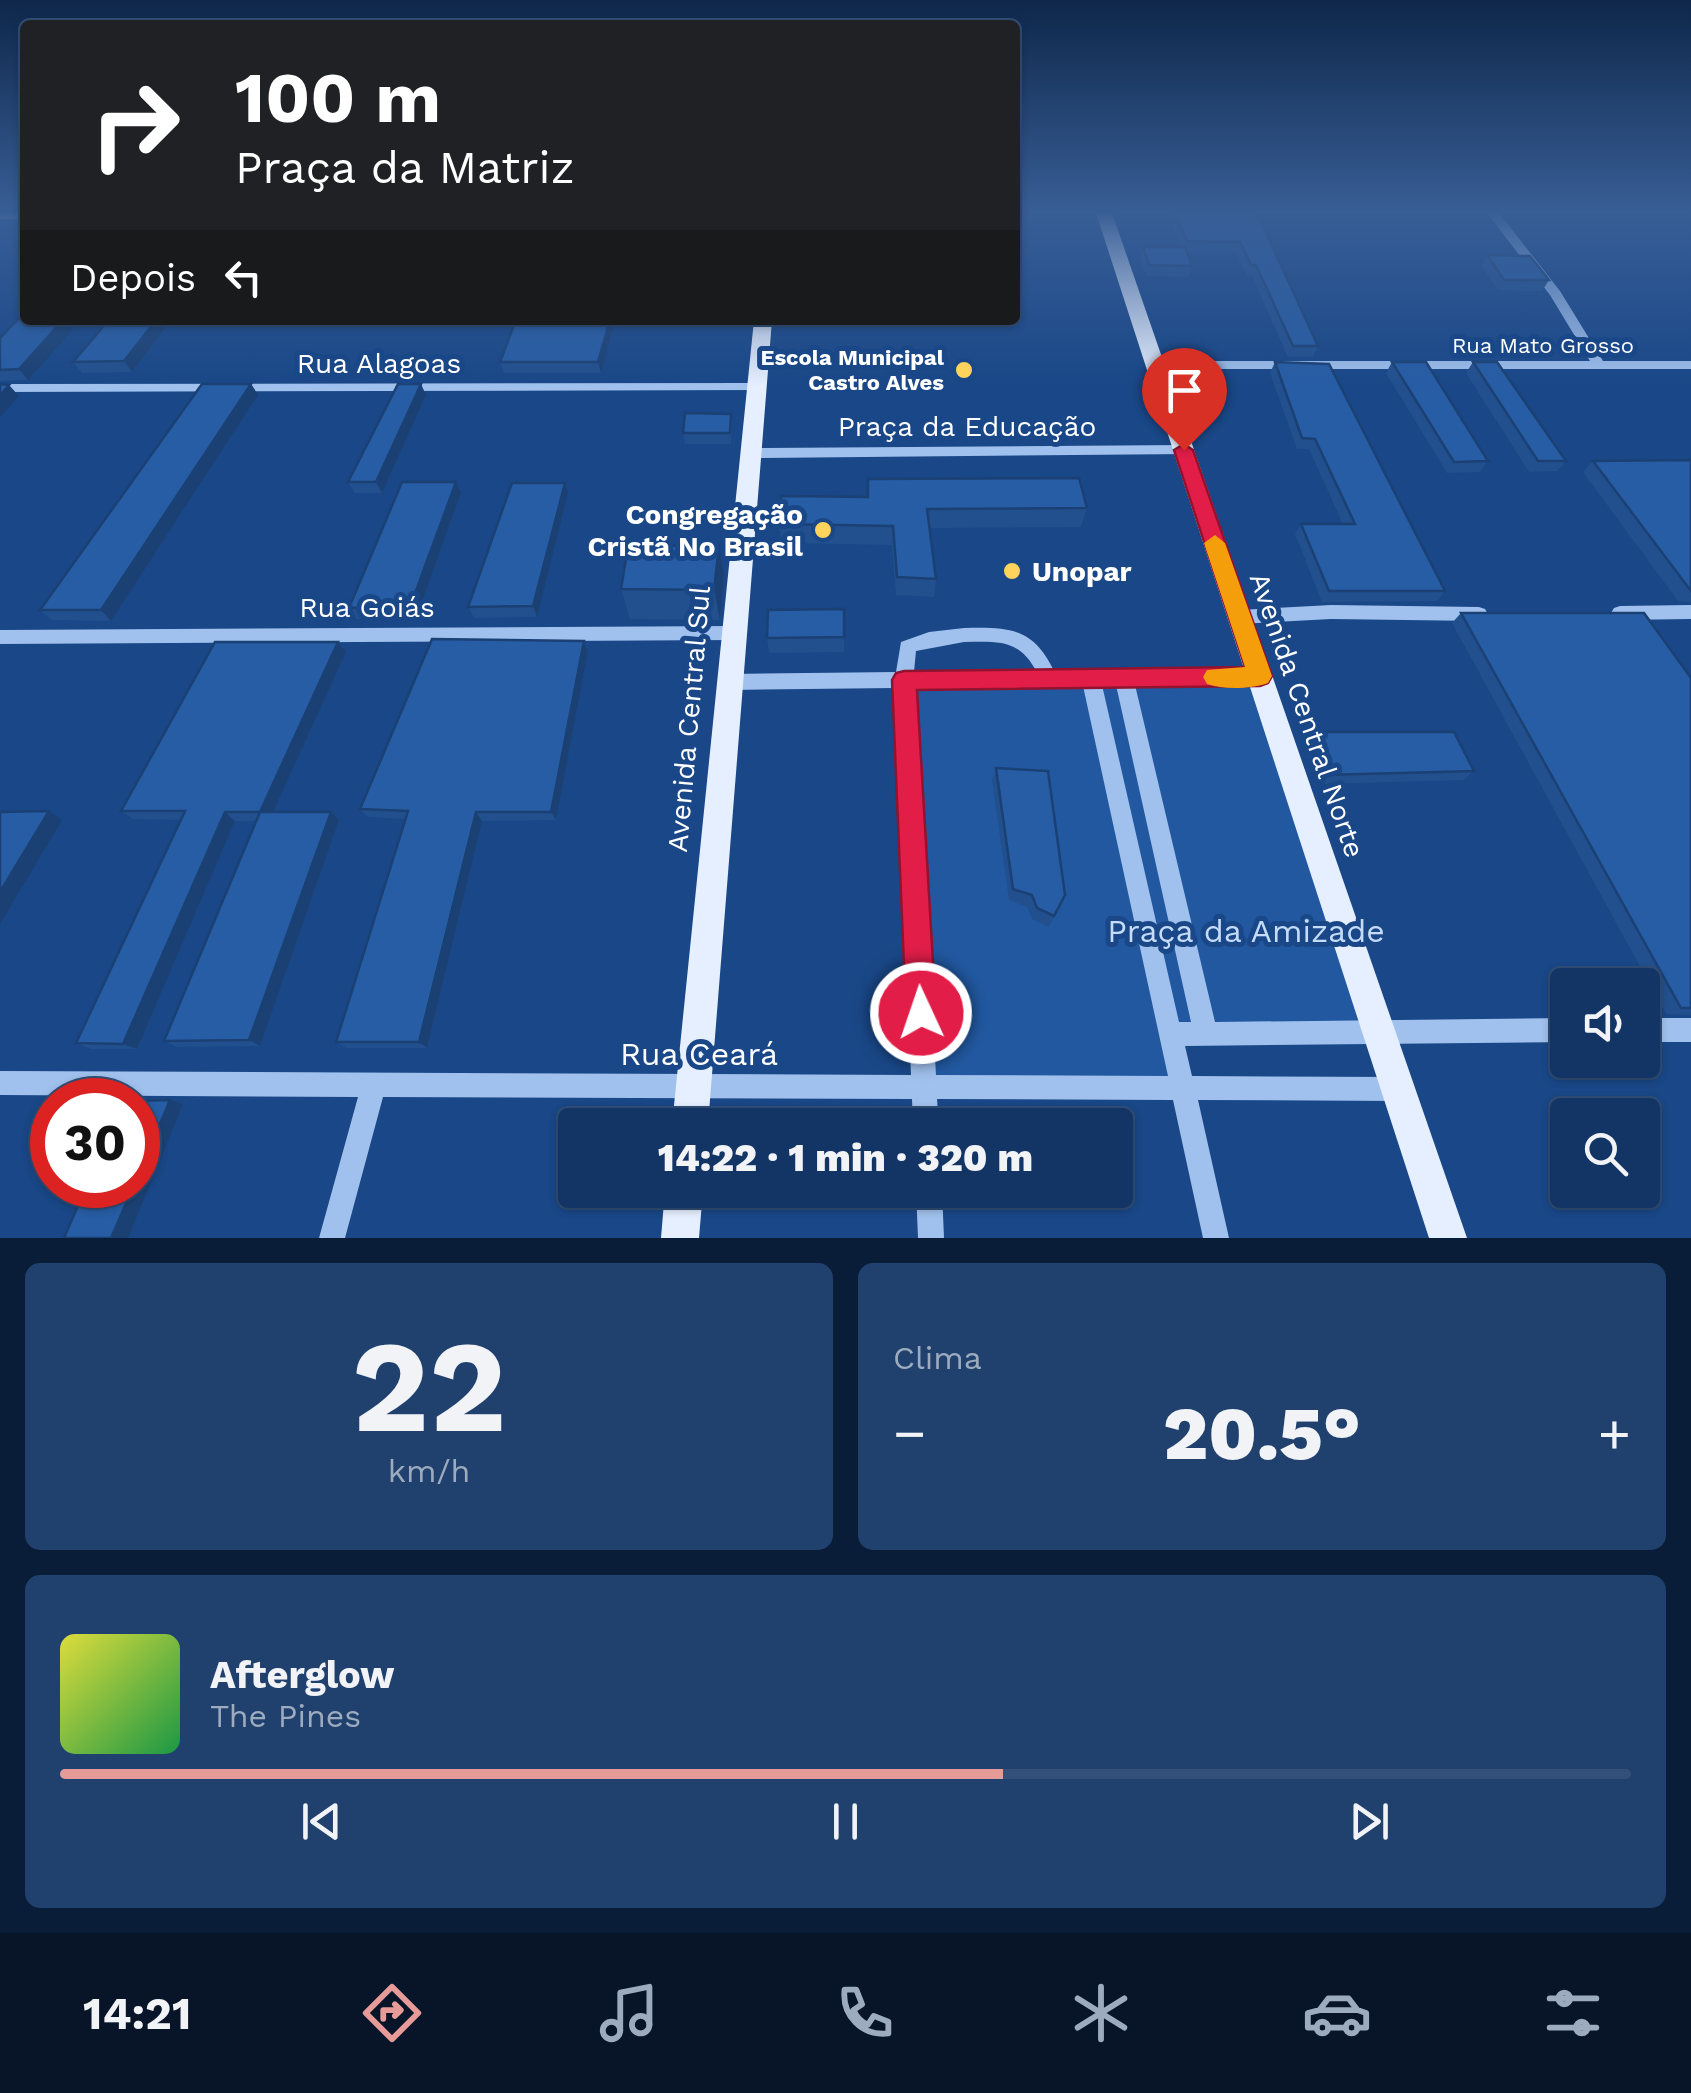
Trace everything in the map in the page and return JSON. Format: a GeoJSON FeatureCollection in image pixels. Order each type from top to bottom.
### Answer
{"type":"FeatureCollection","features":[{"type":"Feature","properties":{"kind":"main road","name":"Avenida Central Norte"},"geometry":{"type":"LineString","coordinates":[[1123,271],[1448,1238]]}},
{"type":"Feature","properties":{"kind":"main road","name":"Avenida Central Sul"},"geometry":{"type":"LineString","coordinates":[[692,1108],[762,325]]}},
{"type":"Feature","properties":{"kind":"main road"},"geometry":{"type":"LineString","coordinates":[[680,1238],[682,1208]]}},
{"type":"Feature","properties":{"kind":"street"},"geometry":{"type":"LineString","coordinates":[[1538,271],[1599,364]]}},
{"type":"Feature","properties":{"kind":"street","name":"Rua Mato Grosso"},"geometry":{"type":"LineString","coordinates":[[1155,365],[1691,365]]}},
{"type":"Feature","properties":{"kind":"street","name":"Rua Alagoas"},"geometry":{"type":"LineString","coordinates":[[0,388],[757,387]]}},
{"type":"Feature","properties":{"kind":"street","name":"Praça da Educação"},"geometry":{"type":"LineString","coordinates":[[751,452],[1184,450]]}},
{"type":"Feature","properties":{"kind":"street"},"geometry":{"type":"LineString","coordinates":[[1050,451],[1054,468]]}},
{"type":"Feature","properties":{"kind":"street"},"geometry":{"type":"LineString","coordinates":[[843,471],[844,452]]}},
{"type":"Feature","properties":{"kind":"street"},"geometry":{"type":"LineString","coordinates":[[1239,616],[1366,612],[1496,614]]}},
{"type":"Feature","properties":{"kind":"street"},"geometry":{"type":"LineString","coordinates":[[1606,613],[1691,612]]}},
{"type":"Feature","properties":{"kind":"street","name":"Rua Goiás"},"geometry":{"type":"LineString","coordinates":[[0,637],[735,633]]}},
{"type":"Feature","properties":{"kind":"street"},"geometry":{"type":"LineString","coordinates":[[925,1108],[904,680],[906,647],[925,638],[1016,638],[1034,652],[1048,679]]}},
{"type":"Feature","properties":{"kind":"street"},"geometry":{"type":"LineString","coordinates":[[730,682],[1260,676]]}},
{"type":"Feature","properties":{"kind":"street"},"geometry":{"type":"LineString","coordinates":[[1124,678],[1206,1034]]}},
{"type":"Feature","properties":{"kind":"street"},"geometry":{"type":"LineString","coordinates":[[1092,679],[1216,1238]]}},
{"type":"Feature","properties":{"kind":"street"},"geometry":{"type":"LineString","coordinates":[[1170,1034],[1550,1030]]}},
{"type":"Feature","properties":{"kind":"street"},"geometry":{"type":"LineString","coordinates":[[1660,1030],[1691,1030]]}},
{"type":"Feature","properties":{"kind":"street","name":"Rua Ceará"},"geometry":{"type":"LineString","coordinates":[[0,1083],[1398,1089]]}},
{"type":"Feature","properties":{"kind":"street"},"geometry":{"type":"LineString","coordinates":[[332,1238],[374,1084]]}},
{"type":"Feature","properties":{"kind":"street"},"geometry":{"type":"LineString","coordinates":[[930,1208],[931,1238]]}},
{"type":"Feature","properties":{"kind":"green space","name":"Praça da Amizade"},"geometry":{"type":"Polygon","coordinates":[[[1259,675],[1379,1030],[1172,1034],[1183,1088],[925,1087],[904,681],[1259,675]]]}},
{"type":"Feature","properties":{"kind":"building"},"geometry":{"type":"Polygon","coordinates":[[[1259,271],[1283,271],[1318,346],[1293,346],[1259,271]]]}},
{"type":"Feature","properties":{"kind":"building"},"geometry":{"type":"Polygon","coordinates":[[[1498,271],[1542,271],[1549,280],[1504,280],[1498,271]]]}},
{"type":"Feature","properties":{"kind":"building"},"geometry":{"type":"Polygon","coordinates":[[[20,317],[20,325],[59,325],[19,369],[0,370],[0,338],[20,317]]]}},
{"type":"Feature","properties":{"kind":"building"},"geometry":{"type":"Polygon","coordinates":[[[105,325],[152,325],[124,361],[73,362],[105,325]]]}},
{"type":"Feature","properties":{"kind":"building"},"geometry":{"type":"Polygon","coordinates":[[[514,325],[609,325],[598,362],[500,362],[514,325]]]}},
{"type":"Feature","properties":{"kind":"building"},"geometry":{"type":"Polygon","coordinates":[[[1275,362],[1329,364],[1445,591],[1329,591],[1301,524],[1355,524],[1315,439],[1302,438],[1275,362]]]}},
{"type":"Feature","properties":{"kind":"building"},"geometry":{"type":"Polygon","coordinates":[[[1392,362],[1426,362],[1488,461],[1454,462],[1392,362]]]}},
{"type":"Feature","properties":{"kind":"building"},"geometry":{"type":"Polygon","coordinates":[[[1473,362],[1497,362],[1566,461],[1538,461],[1473,362]]]}},
{"type":"Feature","properties":{"kind":"building"},"geometry":{"type":"Polygon","coordinates":[[[202,384],[251,384],[101,610],[40,610],[202,384]]]}},
{"type":"Feature","properties":{"kind":"building"},"geometry":{"type":"Polygon","coordinates":[[[398,384],[421,384],[376,482],[348,482],[398,384]]]}},
{"type":"Feature","properties":{"kind":"building"},"geometry":{"type":"Polygon","coordinates":[[[685,413],[731,414],[730,433],[683,433],[685,413]]]}},
{"type":"Feature","properties":{"kind":"building"},"geometry":{"type":"Polygon","coordinates":[[[1691,460],[1691,591],[1593,461],[1691,460]]]}},
{"type":"Feature","properties":{"kind":"building"},"geometry":{"type":"Polygon","coordinates":[[[1079,478],[1087,508],[927,509],[936,579],[897,577],[893,526],[779,524],[781,496],[868,497],[868,479],[1079,478]]]}},
{"type":"Feature","properties":{"kind":"building"},"geometry":{"type":"Polygon","coordinates":[[[402,482],[456,482],[410,607],[349,608],[402,482]]]}},
{"type":"Feature","properties":{"kind":"building"},"geometry":{"type":"Polygon","coordinates":[[[512,483],[565,483],[533,606],[468,607],[512,483]]]}},
{"type":"Feature","properties":{"kind":"building"},"geometry":{"type":"Polygon","coordinates":[[[719,545],[714,590],[621,589],[628,546],[719,545]]]}},
{"type":"Feature","properties":{"kind":"building"},"geometry":{"type":"Polygon","coordinates":[[[844,609],[844,637],[767,638],[768,610],[844,609]]]}},
{"type":"Feature","properties":{"kind":"building"},"geometry":{"type":"Polygon","coordinates":[[[1461,613],[1644,613],[1691,678],[1691,1008],[1681,1008],[1461,613]]]}},
{"type":"Feature","properties":{"kind":"building"},"geometry":{"type":"Polygon","coordinates":[[[432,639],[584,641],[551,812],[476,812],[419,1042],[336,1042],[408,811],[360,809],[432,639]]]}},
{"type":"Feature","properties":{"kind":"building"},"geometry":{"type":"Polygon","coordinates":[[[215,642],[338,642],[260,812],[225,812],[123,1044],[76,1043],[185,811],[121,811],[215,642]]]}},
{"type":"Feature","properties":{"kind":"building"},"geometry":{"type":"Polygon","coordinates":[[[1310,732],[1454,732],[1474,771],[1325,775],[1310,732]]]}},
{"type":"Feature","properties":{"kind":"building"},"geometry":{"type":"Polygon","coordinates":[[[996,768],[1048,771],[1065,895],[1054,916],[1037,908],[1032,895],[1013,889],[996,768]]]}},
{"type":"Feature","properties":{"kind":"building"},"geometry":{"type":"Polygon","coordinates":[[[49,811],[0,892],[0,812],[49,811]]]}},
{"type":"Feature","properties":{"kind":"building"},"geometry":{"type":"Polygon","coordinates":[[[260,812],[331,812],[249,1040],[164,1041],[260,812]]]}},
{"type":"Feature","properties":{"kind":"building"},"geometry":{"type":"Polygon","coordinates":[[[160,1100],[170,1100],[160,1124],[160,1100]]]}},
{"type":"Feature","properties":{"kind":"building"},"geometry":{"type":"Polygon","coordinates":[[[77,1208],[124,1208],[111,1238],[64,1238],[77,1208]]]}},
{"type":"Feature","properties":{"kind":"slow traffic"},"geometry":{"type":"LineString","coordinates":[[1215,543],[1260,676],[1215,677]]}},
{"type":"Feature","properties":{"kind":"place","name":"Escola Municipal Castro Alves"},"geometry":{"type":"Point","coordinates":[964,370]}},
{"type":"Feature","properties":{"kind":"place","name":"Congregação Cristã No Brasil"},"geometry":{"type":"Point","coordinates":[823,530]}},
{"type":"Feature","properties":{"kind":"place","name":"Unopar"},"geometry":{"type":"Point","coordinates":[1012,571]}},
{"type":"Feature","properties":{"kind":"route"},"geometry":{"type":"LineString","coordinates":[[921,1013],[904,680],[1260,676],[1184,450]]}}]}
